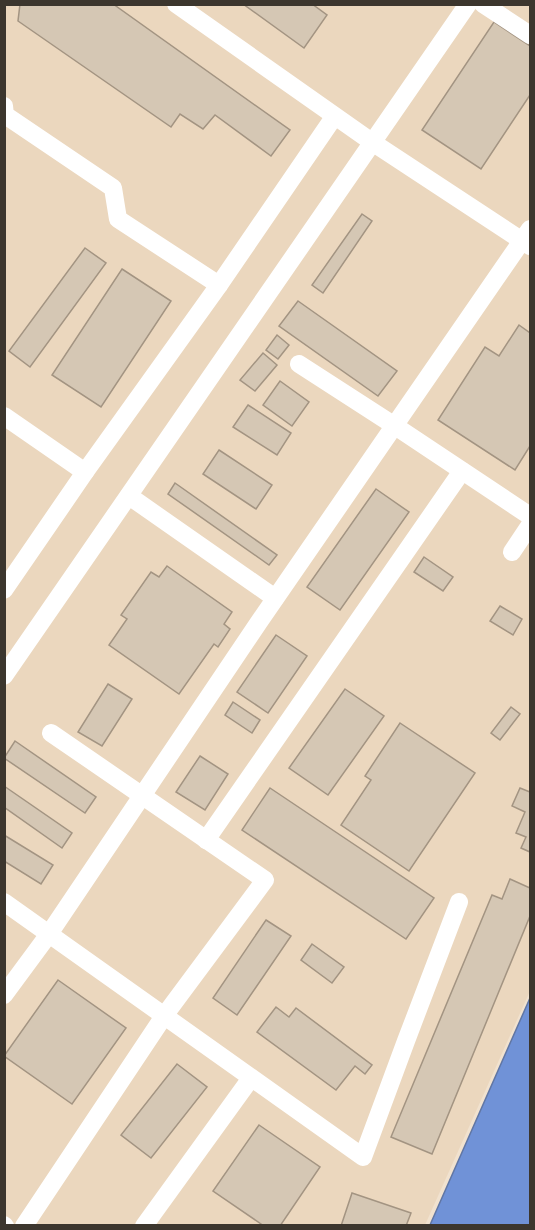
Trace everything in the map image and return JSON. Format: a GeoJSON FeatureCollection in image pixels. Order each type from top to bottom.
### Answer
{"type":"FeatureCollection","features":[{"type":"Feature","properties":{"kind":"lane"},"geometry":{"type":"LineString","coordinates":[[4,994],[49,934],[275,598],[528,238],[334,117],[176,4]]}},
{"type":"Feature","properties":{"kind":"lane"},"geometry":{"type":"LineString","coordinates":[[4,676],[468,4]]}},
{"type":"Feature","properties":{"kind":"lane"},"geometry":{"type":"LineString","coordinates":[[483,4],[531,35]]}},
{"type":"Feature","properties":{"kind":"lane"},"geometry":{"type":"LineString","coordinates":[[4,106],[5,115],[113,188],[118,219],[219,285]]}},
{"type":"Feature","properties":{"kind":"lane"},"geometry":{"type":"LineString","coordinates":[[4,590],[219,285],[334,117]]}},
{"type":"Feature","properties":{"kind":"lane"},"geometry":{"type":"LineString","coordinates":[[299,364],[531,516]]}},
{"type":"Feature","properties":{"kind":"lane"},"geometry":{"type":"LineString","coordinates":[[4,416],[85,472]]}},
{"type":"Feature","properties":{"kind":"lane"},"geometry":{"type":"LineString","coordinates":[[206,840],[462,471]]}},
{"type":"Feature","properties":{"kind":"lane"},"geometry":{"type":"LineString","coordinates":[[129,496],[275,598]]}},
{"type":"Feature","properties":{"kind":"lane"},"geometry":{"type":"LineString","coordinates":[[512,552],[531,525]]}},
{"type":"Feature","properties":{"kind":"lane"},"geometry":{"type":"LineString","coordinates":[[24,1226],[164,1016],[264,880],[51,733]]}},
{"type":"Feature","properties":{"kind":"lane"},"geometry":{"type":"LineString","coordinates":[[4,902],[363,1157],[459,902]]}},
{"type":"Feature","properties":{"kind":"lane"},"geometry":{"type":"LineString","coordinates":[[144,1226],[251,1078]]}},
{"type":"Feature","properties":{"kind":"shaded area"},"geometry":{"type":"Polygon","coordinates":[[[5,5],[530,5],[530,991],[425,1225],[5,1226],[5,5]]]}},
{"type":"Feature","properties":{"kind":"water"},"geometry":{"type":"Polygon","coordinates":[[[530,998],[530,1225],[430,1225],[530,998]]]}},
{"type":"Feature","properties":{"kind":"building"},"geometry":{"type":"Polygon","coordinates":[[[20,4],[113,4],[290,130],[271,156],[215,115],[203,129],[180,114],[171,127],[18,21],[20,4]]]}},
{"type":"Feature","properties":{"kind":"building"},"geometry":{"type":"Polygon","coordinates":[[[243,4],[312,4],[327,15],[304,48],[243,4]]]}},
{"type":"Feature","properties":{"kind":"building"},"geometry":{"type":"Polygon","coordinates":[[[494,22],[530,46],[530,95],[481,169],[422,130],[494,22]]]}},
{"type":"Feature","properties":{"kind":"building"},"geometry":{"type":"Polygon","coordinates":[[[362,214],[372,221],[323,293],[312,285],[362,214]]]}},
{"type":"Feature","properties":{"kind":"building"},"geometry":{"type":"Polygon","coordinates":[[[85,248],[106,263],[30,367],[9,351],[85,248]]]}},
{"type":"Feature","properties":{"kind":"building"},"geometry":{"type":"Polygon","coordinates":[[[122,269],[171,301],[101,407],[52,375],[122,269]]]}},
{"type":"Feature","properties":{"kind":"building"},"geometry":{"type":"Polygon","coordinates":[[[298,301],[397,371],[378,396],[279,326],[298,301]]]}},
{"type":"Feature","properties":{"kind":"building"},"geometry":{"type":"Polygon","coordinates":[[[519,325],[530,333],[530,446],[515,470],[438,420],[485,347],[499,356],[519,325]]]}},
{"type":"Feature","properties":{"kind":"building"},"geometry":{"type":"Polygon","coordinates":[[[277,335],[289,345],[278,359],[266,350],[277,335]]]}},
{"type":"Feature","properties":{"kind":"building"},"geometry":{"type":"Polygon","coordinates":[[[263,353],[277,365],[255,391],[240,380],[263,353]]]}},
{"type":"Feature","properties":{"kind":"building"},"geometry":{"type":"Polygon","coordinates":[[[280,381],[309,402],[292,426],[263,405],[280,381]]]}},
{"type":"Feature","properties":{"kind":"building"},"geometry":{"type":"Polygon","coordinates":[[[248,405],[291,433],[277,455],[233,427],[248,405]]]}},
{"type":"Feature","properties":{"kind":"building"},"geometry":{"type":"Polygon","coordinates":[[[219,450],[272,485],[256,509],[203,474],[219,450]]]}},
{"type":"Feature","properties":{"kind":"building"},"geometry":{"type":"Polygon","coordinates":[[[175,483],[277,555],[269,565],[168,494],[175,483]]]}},
{"type":"Feature","properties":{"kind":"building"},"geometry":{"type":"Polygon","coordinates":[[[376,489],[409,512],[340,610],[307,587],[376,489]]]}},
{"type":"Feature","properties":{"kind":"building"},"geometry":{"type":"Polygon","coordinates":[[[424,557],[453,577],[443,591],[414,572],[424,557]]]}},
{"type":"Feature","properties":{"kind":"building"},"geometry":{"type":"Polygon","coordinates":[[[167,566],[232,612],[224,624],[230,629],[218,647],[214,644],[179,694],[109,645],[127,619],[121,615],[151,572],[159,577],[167,566]]]}},
{"type":"Feature","properties":{"kind":"building"},"geometry":{"type":"Polygon","coordinates":[[[500,606],[522,619],[513,635],[490,621],[500,606]]]}},
{"type":"Feature","properties":{"kind":"building"},"geometry":{"type":"Polygon","coordinates":[[[276,635],[307,656],[268,713],[237,692],[276,635]]]}},
{"type":"Feature","properties":{"kind":"building"},"geometry":{"type":"Polygon","coordinates":[[[108,684],[132,699],[102,746],[78,732],[108,684]]]}},
{"type":"Feature","properties":{"kind":"building"},"geometry":{"type":"Polygon","coordinates":[[[345,689],[384,716],[328,795],[289,768],[345,689]]]}},
{"type":"Feature","properties":{"kind":"building"},"geometry":{"type":"Polygon","coordinates":[[[233,702],[260,720],[252,733],[225,715],[233,702]]]}},
{"type":"Feature","properties":{"kind":"building"},"geometry":{"type":"Polygon","coordinates":[[[511,707],[520,714],[500,740],[491,733],[511,707]]]}},
{"type":"Feature","properties":{"kind":"building"},"geometry":{"type":"Polygon","coordinates":[[[400,723],[475,773],[409,871],[341,825],[371,780],[365,776],[400,723]]]}},
{"type":"Feature","properties":{"kind":"building"},"geometry":{"type":"Polygon","coordinates":[[[15,741],[96,797],[85,813],[4,758],[15,741]]]}},
{"type":"Feature","properties":{"kind":"building"},"geometry":{"type":"Polygon","coordinates":[[[200,756],[228,774],[205,810],[176,792],[200,756]]]}},
{"type":"Feature","properties":{"kind":"building"},"geometry":{"type":"Polygon","coordinates":[[[4,786],[72,833],[62,848],[4,807],[4,786]]]}},
{"type":"Feature","properties":{"kind":"building"},"geometry":{"type":"Polygon","coordinates":[[[270,788],[434,898],[406,939],[242,830],[270,788]]]}},
{"type":"Feature","properties":{"kind":"building"},"geometry":{"type":"Polygon","coordinates":[[[520,788],[530,792],[530,852],[521,848],[526,837],[516,833],[525,812],[512,806],[520,788]]]}},
{"type":"Feature","properties":{"kind":"building"},"geometry":{"type":"Polygon","coordinates":[[[4,835],[53,865],[41,884],[4,861],[4,835]]]}},
{"type":"Feature","properties":{"kind":"building"},"geometry":{"type":"Polygon","coordinates":[[[510,879],[530,888],[530,916],[432,1154],[391,1137],[492,895],[502,899],[510,879]]]}},
{"type":"Feature","properties":{"kind":"building"},"geometry":{"type":"Polygon","coordinates":[[[266,920],[291,936],[237,1015],[213,998],[266,920]]]}},
{"type":"Feature","properties":{"kind":"building"},"geometry":{"type":"Polygon","coordinates":[[[312,944],[344,967],[332,983],[301,960],[312,944]]]}},
{"type":"Feature","properties":{"kind":"building"},"geometry":{"type":"Polygon","coordinates":[[[58,980],[126,1028],[72,1104],[4,1056],[58,980]]]}},
{"type":"Feature","properties":{"kind":"building"},"geometry":{"type":"Polygon","coordinates":[[[276,1007],[289,1017],[296,1008],[372,1065],[365,1074],[355,1066],[336,1090],[257,1032],[276,1007]]]}},
{"type":"Feature","properties":{"kind":"building"},"geometry":{"type":"Polygon","coordinates":[[[177,1064],[207,1087],[151,1158],[121,1135],[177,1064]]]}},
{"type":"Feature","properties":{"kind":"building"},"geometry":{"type":"Polygon","coordinates":[[[259,1125],[320,1167],[280,1226],[264,1226],[213,1191],[259,1125]]]}},
{"type":"Feature","properties":{"kind":"building"},"geometry":{"type":"Polygon","coordinates":[[[352,1193],[411,1213],[406,1226],[341,1226],[352,1193]]]}}]}
